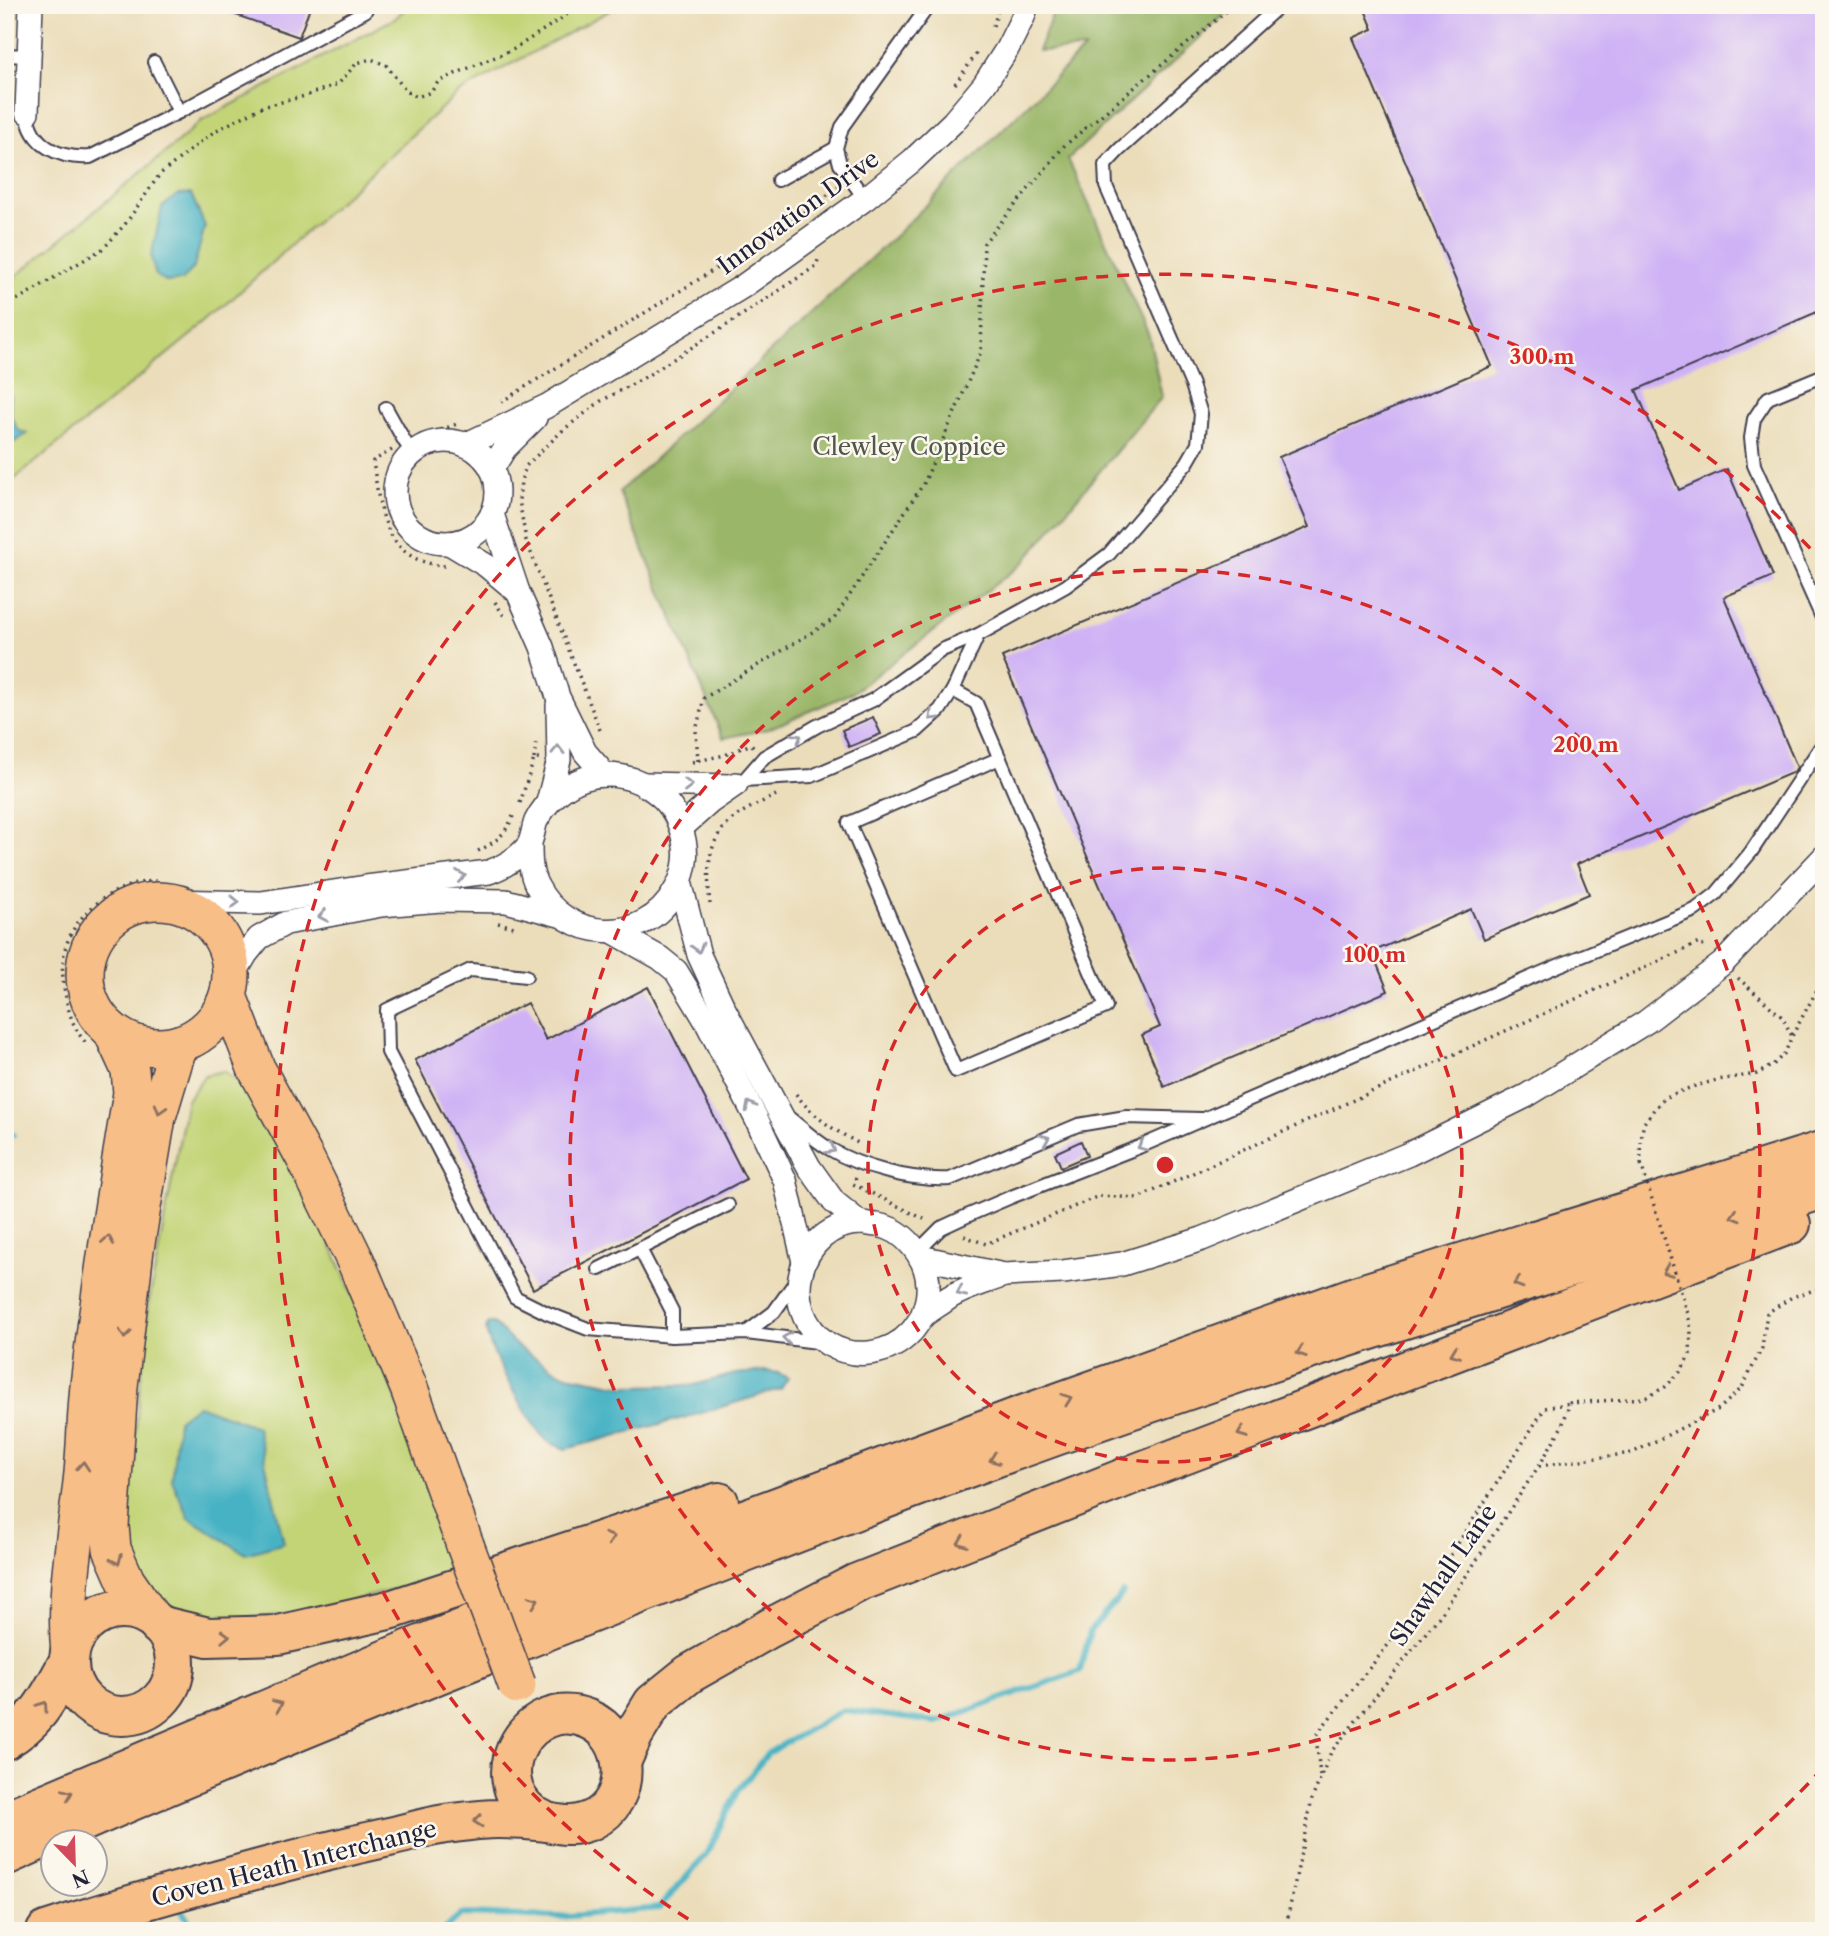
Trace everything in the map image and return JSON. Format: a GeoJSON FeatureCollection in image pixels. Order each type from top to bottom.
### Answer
{"type":"FeatureCollection","features":[{"type":"Feature","properties":{"kind":"highway"},"geometry":{"type":"LineString","coordinates":[[5,1820],[410,1649],[723,1527],[1020,1416],[1361,1294],[1824,1150]]}},
{"type":"Feature","properties":{"kind":"highway"},"geometry":{"type":"LineString","coordinates":[[5,1856],[431,1676],[729,1559],[1035,1444],[1374,1328],[1824,1189]]}},
{"type":"Feature","properties":{"kind":"highway","name":"Coven Heath Interchange"},"geometry":{"type":"LineString","coordinates":[[47,1931],[180,1890],[318,1853],[445,1824],[497,1819],[546,1822],[563,1826],[579,1825],[608,1808],[618,1793],[623,1777],[622,1760],[653,1703],[689,1674],[857,1583],[1139,1472],[1785,1226],[1824,1215]]}},
{"type":"Feature","properties":{"kind":"highway"},"geometry":{"type":"LineString","coordinates":[[5,1740],[43,1708],[70,1657],[76,1636],[88,1623],[103,1614],[120,1610],[137,1612],[156,1623],[208,1637],[278,1635],[393,1609],[836,1464],[1020,1416]]}},
{"type":"Feature","properties":{"kind":"highway"},"geometry":{"type":"LineString","coordinates":[[70,1657],[70,1676],[75,1689],[83,1700],[95,1709],[121,1716],[148,1709],[160,1701],[168,1689],[174,1669],[173,1648],[156,1623]]}},
{"type":"Feature","properties":{"kind":"highway"},"geometry":{"type":"LineString","coordinates":[[546,1822],[531,1813],[520,1800],[513,1785],[511,1768],[514,1751],[522,1737],[536,1724],[551,1717],[570,1714],[588,1719],[604,1728],[616,1743],[622,1760]]}},
{"type":"Feature","properties":{"kind":"main road"},"geometry":{"type":"LineString","coordinates":[[166,891],[209,921],[223,941],[231,963],[230,988],[223,1008],[204,1031],[186,1041],[165,1047],[144,1045],[124,1038],[98,1037],[101,1019],[93,1007],[86,986],[86,963],[93,942],[106,923],[123,910],[166,891]]}},
{"type":"Feature","properties":{"kind":"main road"},"geometry":{"type":"LineString","coordinates":[[230,988],[256,1068],[306,1160],[356,1262],[409,1388],[517,1685],[536,1724]]}},
{"type":"Feature","properties":{"kind":"main road"},"geometry":{"type":"LineString","coordinates":[[70,1657],[68,1612],[90,1380],[106,1249],[132,1093],[130,1070],[98,1037]]}},
{"type":"Feature","properties":{"kind":"main road"},"geometry":{"type":"LineString","coordinates":[[186,1041],[226,1046],[256,1068]]}},
{"type":"Feature","properties":{"kind":"main road"},"geometry":{"type":"LineString","coordinates":[[156,1623],[126,1581],[112,1549],[110,1526],[119,1386],[135,1249],[157,1117],[186,1041]]}},
{"type":"Feature","properties":{"kind":"street"},"geometry":{"type":"LineString","coordinates":[[27,112],[31,5]]}},
{"type":"Feature","properties":{"kind":"street","name":"Innovation Drive"},"geometry":{"type":"LineString","coordinates":[[465,445],[547,406],[743,287],[865,199],[913,160],[953,122],[984,85],[1007,49],[1027,5]]}},
{"type":"Feature","properties":{"kind":"street","name":"Innovation Drive"},"geometry":{"type":"LineString","coordinates":[[492,469],[505,448],[547,406]]}},
{"type":"Feature","properties":{"kind":"street"},"geometry":{"type":"LineString","coordinates":[[447,441],[465,445],[485,458],[492,469],[496,484],[496,499],[485,526],[463,541],[449,543],[433,542],[419,536],[407,525],[398,511],[396,480],[402,465],[413,453],[429,444],[447,441]]}},
{"type":"Feature","properties":{"kind":"street"},"geometry":{"type":"LineString","coordinates":[[492,514],[558,697],[585,752],[605,775]]}},
{"type":"Feature","properties":{"kind":"street"},"geometry":{"type":"LineString","coordinates":[[449,543],[487,566],[519,592]]}},
{"type":"Feature","properties":{"kind":"street"},"geometry":{"type":"LineString","coordinates":[[558,697],[559,760],[548,802],[536,822],[530,845],[530,865],[546,902],[560,916]]}},
{"type":"Feature","properties":{"kind":"street"},"geometry":{"type":"LineString","coordinates":[[230,988],[246,954],[259,938],[286,923],[381,905],[441,900],[506,901],[560,916],[576,925],[612,931],[629,928],[660,911],[680,882],[685,864],[681,828],[673,811],[661,796],[645,784],[626,777],[605,775],[584,779],[564,788],[548,802]]}},
{"type":"Feature","properties":{"kind":"street"},"geometry":{"type":"LineString","coordinates":[[645,784],[738,783]]}},
{"type":"Feature","properties":{"kind":"street"},"geometry":{"type":"LineString","coordinates":[[681,828],[710,802],[738,783]]}},
{"type":"Feature","properties":{"kind":"street"},"geometry":{"type":"LineString","coordinates":[[166,891],[261,902],[477,874],[504,867],[530,845]]}},
{"type":"Feature","properties":{"kind":"street"},"geometry":{"type":"LineString","coordinates":[[919,1254],[1004,1275],[1063,1272],[1122,1264],[1202,1239],[1409,1154],[1526,1096],[1646,1021],[1723,963],[1824,857]]}},
{"type":"Feature","properties":{"kind":"street"},"geometry":{"type":"LineString","coordinates":[[680,882],[699,955],[724,1009],[809,1167],[834,1202],[860,1223]]}},
{"type":"Feature","properties":{"kind":"street"},"geometry":{"type":"LineString","coordinates":[[612,931],[660,958],[676,971],[705,1019],[756,1118],[785,1180],[801,1270],[798,1297],[804,1316],[815,1332],[829,1344],[845,1351],[863,1354],[881,1351],[912,1332],[922,1317],[927,1302],[929,1286],[919,1254],[902,1236],[882,1226],[860,1223],[826,1234],[813,1247],[801,1270]]}},
{"type":"Feature","properties":{"kind":"street"},"geometry":{"type":"LineString","coordinates":[[922,1317],[954,1295],[1004,1275]]}},
{"type":"Feature","properties":{"kind":"lane"},"geometry":{"type":"LineString","coordinates":[[27,112],[32,131],[47,148],[60,155],[90,157],[365,11],[368,5]]}},
{"type":"Feature","properties":{"kind":"lane"},"geometry":{"type":"LineString","coordinates":[[865,199],[840,164],[836,148],[842,127],[929,5]]}},
{"type":"Feature","properties":{"kind":"lane"},"geometry":{"type":"LineString","coordinates":[[738,783],[764,757],[817,726],[873,700],[942,650],[978,635],[1066,586],[1109,554],[1186,463],[1198,444],[1201,414],[1192,385],[1106,186],[1105,165],[1280,5]]}},
{"type":"Feature","properties":{"kind":"lane"},"geometry":{"type":"LineString","coordinates":[[5,55],[29,56]]}},
{"type":"Feature","properties":{"kind":"lane"},"geometry":{"type":"LineString","coordinates":[[154,62],[179,112]]}},
{"type":"Feature","properties":{"kind":"lane"},"geometry":{"type":"LineString","coordinates":[[778,180],[836,148]]}},
{"type":"Feature","properties":{"kind":"lane"},"geometry":{"type":"LineString","coordinates":[[1824,375],[1768,398],[1755,419],[1751,438],[1754,465],[1824,622]]}},
{"type":"Feature","properties":{"kind":"lane"},"geometry":{"type":"LineString","coordinates":[[386,408],[413,453]]}},
{"type":"Feature","properties":{"kind":"lane"},"geometry":{"type":"LineString","coordinates":[[738,783],[812,776],[916,731],[940,709],[953,690],[978,635]]}},
{"type":"Feature","properties":{"kind":"lane"},"geometry":{"type":"LineString","coordinates":[[953,690],[976,703],[1000,758],[1106,1007],[956,1072],[849,823],[1000,758]]}},
{"type":"Feature","properties":{"kind":"lane"},"geometry":{"type":"LineString","coordinates":[[919,1254],[941,1228],[1011,1197],[1139,1147],[1555,967],[1695,910],[1716,894],[1751,852],[1824,742]]}},
{"type":"Feature","properties":{"kind":"lane"},"geometry":{"type":"LineString","coordinates":[[526,976],[471,970],[387,1010],[388,1052],[514,1297],[588,1329],[672,1336],[746,1333],[829,1344]]}},
{"type":"Feature","properties":{"kind":"lane"},"geometry":{"type":"LineString","coordinates":[[777,1108],[827,1148],[894,1173],[932,1180],[950,1179],[1078,1125],[1126,1117],[1204,1119]]}},
{"type":"Feature","properties":{"kind":"lane"},"geometry":{"type":"LineString","coordinates":[[599,1269],[728,1205]]}},
{"type":"Feature","properties":{"kind":"lane"},"geometry":{"type":"LineString","coordinates":[[640,1249],[671,1311],[672,1336]]}},
{"type":"Feature","properties":{"kind":"lane"},"geometry":{"type":"LineString","coordinates":[[746,1333],[774,1312],[801,1270]]}},
{"type":"Feature","properties":{"kind":"path"},"geometry":{"type":"LineString","coordinates":[[5,307],[104,248],[126,223],[160,174],[215,131],[262,107],[338,84],[357,63],[371,59],[386,65],[406,90],[417,97],[431,92],[438,82],[450,75],[514,49],[582,5]]}},
{"type":"Feature","properties":{"kind":"path"},"geometry":{"type":"LineString","coordinates":[[698,761],[696,731],[704,698],[834,619],[924,483],[981,352],[984,243],[1064,146],[1234,5]]}},
{"type":"Feature","properties":{"kind":"path"},"geometry":{"type":"LineString","coordinates":[[585,752],[605,742],[526,540],[519,500],[526,466],[563,430],[601,401],[652,373],[816,266],[820,252]]}},
{"type":"Feature","properties":{"kind":"path"},"geometry":{"type":"LineString","coordinates":[[686,763],[725,755],[751,744],[764,757]]}},
{"type":"Feature","properties":{"kind":"path"},"geometry":{"type":"LineString","coordinates":[[470,855],[506,832],[521,801],[534,759],[559,760]]}},
{"type":"Feature","properties":{"kind":"path"},"geometry":{"type":"LineString","coordinates":[[712,915],[708,862],[715,841],[728,822],[812,776]]}},
{"type":"Feature","properties":{"kind":"path"},"geometry":{"type":"LineString","coordinates":[[98,1037],[76,1031],[68,1006],[63,981],[64,954],[75,926],[94,905],[123,888],[145,881],[166,891]]}},
{"type":"Feature","properties":{"kind":"path"},"geometry":{"type":"LineString","coordinates":[[496,923],[524,929]]}},
{"type":"Feature","properties":{"kind":"path"},"geometry":{"type":"LineString","coordinates":[[792,1090],[815,1116],[835,1131],[868,1149],[853,1184],[941,1228],[986,1244],[1099,1196],[1138,1199],[1699,943],[1782,1017],[1792,1036]]}},
{"type":"Feature","properties":{"kind":"path"},"geometry":{"type":"LineString","coordinates":[[1320,1779],[1316,1735],[1412,1615],[1545,1408],[1570,1403],[1645,1398],[1665,1387],[1681,1371],[1690,1354],[1691,1330],[1641,1164],[1640,1142],[1644,1123],[1666,1097],[1717,1080],[1757,1074],[1773,1065],[1785,1053],[1824,977]]}},
{"type":"Feature","properties":{"kind":"path"},"geometry":{"type":"LineString","coordinates":[[1539,1466],[1632,1453],[1719,1409],[1742,1388],[1762,1348],[1767,1313],[1792,1297],[1824,1287]]}},
{"type":"Feature","properties":{"kind":"path","name":"Shawhall Lane"},"geometry":{"type":"LineString","coordinates":[[1285,1931],[1312,1798],[1331,1752],[1441,1614],[1539,1466],[1562,1426],[1570,1403]]}},
{"type":"Feature","properties":{"kind":"green space"},"geometry":{"type":"Polygon","coordinates":[[[408,5],[620,5],[458,93],[208,321],[5,487],[5,285],[201,121],[396,18],[408,5]]]}},
{"type":"Feature","properties":{"kind":"green space","name":"Clewley Coppice"},"geometry":{"type":"Polygon","coordinates":[[[1235,5],[1068,159],[1149,336],[1162,397],[1022,564],[852,693],[768,729],[723,738],[619,492],[898,233],[1084,49],[1038,51],[1055,8],[1235,5]]]}},
{"type":"Feature","properties":{"kind":"green space"},"geometry":{"type":"Polygon","coordinates":[[[224,1071],[242,1086],[264,1116],[321,1221],[391,1385],[458,1573],[328,1607],[281,1615],[208,1621],[169,1606],[139,1579],[125,1537],[148,1307],[187,1100],[205,1075],[224,1071]]]}},
{"type":"Feature","properties":{"kind":"water"},"geometry":{"type":"Polygon","coordinates":[[[191,194],[205,226],[194,267],[183,280],[168,282],[156,276],[151,257],[162,207],[177,195],[191,194]]]}},
{"type":"Feature","properties":{"kind":"water"},"geometry":{"type":"Polygon","coordinates":[[[10,393],[11,416],[18,430],[27,434],[5,448],[5,394],[10,393]]]}},
{"type":"Feature","properties":{"kind":"water"},"geometry":{"type":"Polygon","coordinates":[[[488,1323],[493,1323],[518,1347],[562,1374],[624,1386],[694,1385],[735,1374],[766,1371],[788,1378],[781,1389],[566,1449],[546,1440],[522,1405],[490,1344],[486,1331],[488,1323]]]}},
{"type":"Feature","properties":{"kind":"water"},"geometry":{"type":"Polygon","coordinates":[[[198,1405],[257,1427],[284,1543],[246,1554],[189,1518],[172,1480],[178,1420],[198,1405]]]}},
{"type":"Feature","properties":{"kind":"building"},"geometry":{"type":"Polygon","coordinates":[[[216,5],[311,5],[299,37],[216,8],[216,5]]]}},
{"type":"Feature","properties":{"kind":"building"},"geometry":{"type":"Polygon","coordinates":[[[1363,5],[1824,5],[1824,309],[1636,390],[1679,490],[1727,469],[1773,576],[1724,597],[1797,767],[1794,772],[1577,864],[1589,894],[1484,939],[1471,909],[1372,952],[1388,991],[1164,1087],[1142,1035],[1160,1027],[1002,657],[1309,527],[1279,457],[1492,366],[1353,38],[1373,29],[1363,5]]]}},
{"type":"Feature","properties":{"kind":"building"},"geometry":{"type":"Polygon","coordinates":[[[873,717],[881,734],[849,747],[842,730],[873,717]]]}},
{"type":"Feature","properties":{"kind":"building"},"geometry":{"type":"Polygon","coordinates":[[[648,987],[746,1179],[533,1289],[415,1060],[527,1003],[546,1040],[648,987]]]}},
{"type":"Feature","properties":{"kind":"building"},"geometry":{"type":"Polygon","coordinates":[[[1081,1141],[1087,1156],[1061,1167],[1055,1153],[1081,1141]]]}},
{"type":"Feature","properties":{"kind":"waterway"},"geometry":{"type":"LineString","coordinates":[[5,1128],[13,1135]]}},
{"type":"Feature","properties":{"kind":"waterway"},"geometry":{"type":"LineString","coordinates":[[443,1931],[461,1914],[558,1917],[659,1908],[706,1855],[737,1792],[768,1753],[843,1710],[936,1722],[1080,1671],[1090,1631],[1123,1593]]}},
{"type":"Feature","properties":{"kind":"waterway"},"geometry":{"type":"LineString","coordinates":[[179,1907],[196,1931]]}}]}
